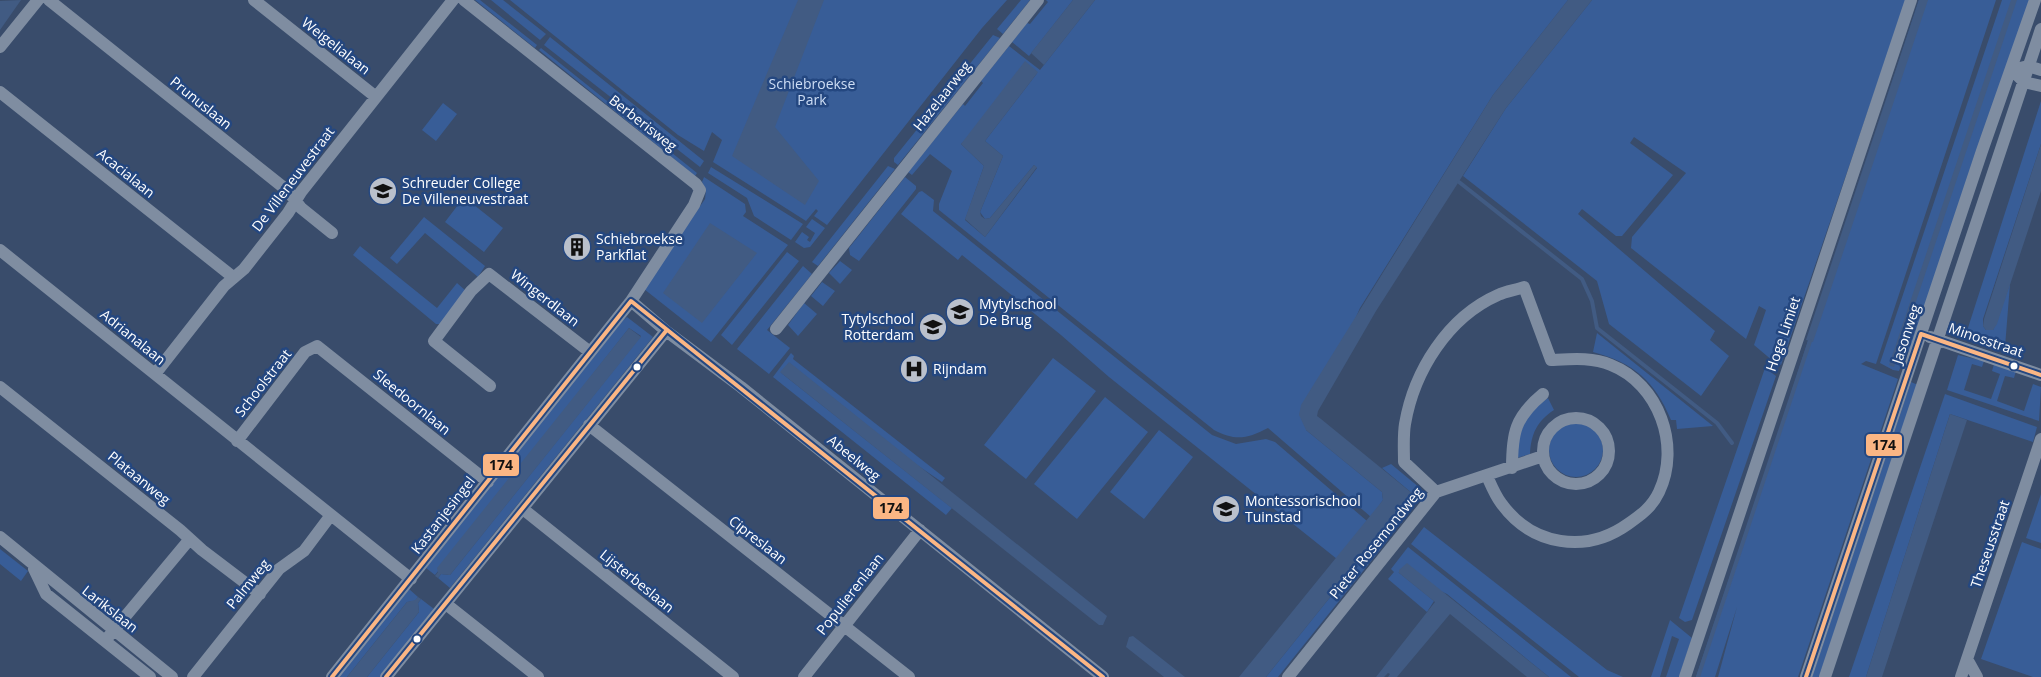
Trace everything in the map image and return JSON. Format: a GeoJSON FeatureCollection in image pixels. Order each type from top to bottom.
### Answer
{"type":"FeatureCollection","features":[{"type":"Feature","properties":{"kind":"street"},"geometry":{"type":"LineString","coordinates":[[0,47],[38,0]]}},
{"type":"Feature","properties":{"kind":"street","name":"Prunuslaan"},"geometry":{"type":"LineString","coordinates":[[49,0],[288,191],[301,208],[332,233]]}},
{"type":"Feature","properties":{"kind":"street","name":"Weigelialaan"},"geometry":{"type":"LineString","coordinates":[[254,0],[376,97]]}},
{"type":"Feature","properties":{"kind":"street","name":"De Villeneuvestraat"},"geometry":{"type":"LineString","coordinates":[[155,374],[233,277],[244,269],[288,212],[295,200],[453,0]]}},
{"type":"Feature","properties":{"kind":"street","name":"Berberisweg"},"geometry":{"type":"LineString","coordinates":[[464,0],[696,184],[700,190],[694,205],[631,301]]}},
{"type":"Feature","properties":{"kind":"street","name":"Hazelaarweg"},"geometry":{"type":"LineString","coordinates":[[776,329],[1038,0]]}},
{"type":"Feature","properties":{"kind":"street","name":"Hoge Limiet"},"geometry":{"type":"LineString","coordinates":[[1685,677],[1911,0]]}},
{"type":"Feature","properties":{"kind":"street","name":"Jasonweg"},"geometry":{"type":"LineString","coordinates":[[1806,677],[2035,0]]}},
{"type":"Feature","properties":{"kind":"street"},"geometry":{"type":"LineString","coordinates":[[1825,677],[2041,29]]}},
{"type":"Feature","properties":{"kind":"street"},"geometry":{"type":"LineString","coordinates":[[2010,70],[2028,66],[2041,70]]}},
{"type":"Feature","properties":{"kind":"street"},"geometry":{"type":"LineString","coordinates":[[2010,70],[2024,82],[2041,86]]}},
{"type":"Feature","properties":{"kind":"street","name":"Acacialaan"},"geometry":{"type":"LineString","coordinates":[[0,92],[233,277]]}},
{"type":"Feature","properties":{"kind":"street","name":"Adrianalaan"},"geometry":{"type":"LineString","coordinates":[[0,250],[411,579]]}},
{"type":"Feature","properties":{"kind":"street","name":"Wingerdlaan"},"geometry":{"type":"LineString","coordinates":[[490,386],[434,340],[471,292],[489,274],[590,352]]}},
{"type":"Feature","properties":{"kind":"street"},"geometry":{"type":"LineString","coordinates":[[1436,492],[1404,462],[1404,426],[1410,400],[1421,372],[1440,342],[1466,316],[1498,295],[1524,287],[1551,360],[1588,359],[1611,365],[1635,378],[1653,399],[1665,430],[1668,451],[1666,472],[1659,493],[1647,511],[1614,534],[1590,542],[1567,543],[1540,535],[1518,521],[1501,503],[1487,476]]}},
{"type":"Feature","properties":{"kind":"street","name":"Abeelweg"},"geometry":{"type":"LineString","coordinates":[[631,301],[666,331],[741,387],[1103,677]]}},
{"type":"Feature","properties":{"kind":"street","name":"Kastanjesingel"},"geometry":{"type":"LineString","coordinates":[[332,677],[631,301]]}},
{"type":"Feature","properties":{"kind":"street"},"geometry":{"type":"LineString","coordinates":[[386,677],[666,331]]}},
{"type":"Feature","properties":{"kind":"street","name":"Minosstraat"},"geometry":{"type":"LineString","coordinates":[[1921,334],[2041,374]]}},
{"type":"Feature","properties":{"kind":"street","name":"Schoolstraat"},"geometry":{"type":"LineString","coordinates":[[237,441],[305,352],[316,346]]}},
{"type":"Feature","properties":{"kind":"street","name":"Sleedoornlaan"},"geometry":{"type":"LineString","coordinates":[[316,346],[327,352],[488,482]]}},
{"type":"Feature","properties":{"kind":"street","name":"Plataanweg"},"geometry":{"type":"LineString","coordinates":[[0,386],[180,530],[189,540],[260,594]]}},
{"type":"Feature","properties":{"kind":"street"},"geometry":{"type":"LineString","coordinates":[[1512,468],[1512,439],[1518,422],[1530,404],[1543,394]]}},
{"type":"Feature","properties":{"kind":"street"},"geometry":{"type":"LineString","coordinates":[[1576,418],[1592,422],[1603,433],[1608,442],[1607,460],[1603,469],[1590,480],[1578,484],[1566,482],[1555,477],[1547,468],[1543,456],[1545,438],[1557,423],[1566,419],[1576,418]]}},
{"type":"Feature","properties":{"kind":"street","name":"Cipreslaan"},"geometry":{"type":"LineString","coordinates":[[589,425],[909,677]]}},
{"type":"Feature","properties":{"kind":"street","name":"Theseusstraat"},"geometry":{"type":"LineString","coordinates":[[1961,677],[2041,439]]}},
{"type":"Feature","properties":{"kind":"street","name":"Pieter Rosemondweg"},"geometry":{"type":"LineString","coordinates":[[1288,677],[1436,492],[1543,456]]}},
{"type":"Feature","properties":{"kind":"street","name":"Lijsterbeslaan"},"geometry":{"type":"LineString","coordinates":[[523,509],[733,677]]}},
{"type":"Feature","properties":{"kind":"street","name":"Palmweg"},"geometry":{"type":"LineString","coordinates":[[192,677],[282,566],[304,551],[331,516]]}},
{"type":"Feature","properties":{"kind":"street","name":"Populierenlaan"},"geometry":{"type":"LineString","coordinates":[[804,677],[920,530]]}},
{"type":"Feature","properties":{"kind":"street","name":"Larikslaan"},"geometry":{"type":"LineString","coordinates":[[0,538],[170,676]]}},
{"type":"Feature","properties":{"kind":"street"},"geometry":{"type":"LineString","coordinates":[[104,640],[114,631],[189,540]]}},
{"type":"Feature","properties":{"kind":"street","name":"Larikslaan"},"geometry":{"type":"LineString","coordinates":[[31,562],[46,594],[150,677]]}},
{"type":"Feature","properties":{"kind":"street"},"geometry":{"type":"LineString","coordinates":[[446,604],[538,677]]}},
{"type":"Feature","properties":{"kind":"street"},"geometry":{"type":"LineString","coordinates":[[1967,659],[1976,677]]}},
{"type":"Feature","properties":{"kind":"green space"},"geometry":{"type":"Polygon","coordinates":[[[475,0],[480,0],[537,45],[535,48],[475,0]]]}},
{"type":"Feature","properties":{"kind":"green space"},"geometry":{"type":"Polygon","coordinates":[[[491,0],[503,0],[546,34],[540,40],[491,0]]]}},
{"type":"Feature","properties":{"kind":"green space","name":"Schiebroekse Park"},"geometry":{"type":"Polygon","coordinates":[[[510,0],[1007,0],[982,28],[827,225],[814,216],[818,211],[816,209],[806,221],[713,162],[722,140],[712,132],[704,151],[678,135],[510,0]]]}},
{"type":"Feature","properties":{"kind":"green space"},"geometry":{"type":"Polygon","coordinates":[[[1021,0],[1030,0],[1003,34],[997,29],[1021,0]]]}},
{"type":"Feature","properties":{"kind":"green space"},"geometry":{"type":"Polygon","coordinates":[[[1046,0],[1073,0],[1029,56],[1012,42],[1027,23],[1030,24],[1048,2],[1046,0]]]}},
{"type":"Feature","properties":{"kind":"green space"},"geometry":{"type":"Polygon","coordinates":[[[1095,0],[1568,0],[1493,95],[1360,308],[1306,430],[1382,492],[1383,500],[1371,517],[1268,428],[1241,437],[1228,436],[1214,430],[939,210],[939,204],[952,171],[930,154],[912,175],[908,172],[963,104],[965,106],[983,83],[981,81],[1009,46],[1040,70],[1095,0]],[[1038,72],[961,144],[984,166],[965,220],[985,237],[1037,168],[1034,165],[990,218],[985,219],[980,212],[1003,156],[985,141],[1038,72]]]}},
{"type":"Feature","properties":{"kind":"green space"},"geometry":{"type":"Polygon","coordinates":[[[1592,0],[1906,0],[1781,365],[1773,361],[1754,345],[1766,310],[1759,306],[1746,339],[1631,248],[1632,237],[1686,173],[1634,137],[1630,143],[1673,175],[1622,236],[1616,236],[1582,209],[1578,214],[1715,331],[1710,340],[1729,356],[1701,396],[1609,324],[1597,281],[1463,176],[1506,108],[1592,0]]]}},
{"type":"Feature","properties":{"kind":"green space"},"geometry":{"type":"Polygon","coordinates":[[[1919,0],[1996,0],[1876,364],[1866,361],[1861,364],[1898,379],[1798,677],[1718,677],[1737,607],[1715,677],[1696,677],[1778,433],[1919,0]]]}},
{"type":"Feature","properties":{"kind":"green space"},"geometry":{"type":"Polygon","coordinates":[[[2002,0],[2030,0],[1911,353],[1906,351],[1899,371],[1893,370],[1880,363],[2002,0]]]}},
{"type":"Feature","properties":{"kind":"green space"},"geometry":{"type":"Polygon","coordinates":[[[993,35],[1000,38],[898,165],[894,162],[894,158],[993,35]]]}},
{"type":"Feature","properties":{"kind":"green space"},"geometry":{"type":"Polygon","coordinates":[[[550,37],[704,161],[700,167],[544,45],[550,37]]]}},
{"type":"Feature","properties":{"kind":"green space"},"geometry":{"type":"Polygon","coordinates":[[[541,48],[697,173],[695,176],[539,50],[541,48]]]}},
{"type":"Feature","properties":{"kind":"green space"},"geometry":{"type":"Polygon","coordinates":[[[2041,101],[2041,144],[1983,319],[1983,326],[1986,330],[1993,330],[2010,284],[2005,347],[1996,349],[1966,334],[2041,101]]]}},
{"type":"Feature","properties":{"kind":"green space"},"geometry":{"type":"Polygon","coordinates":[[[443,103],[457,114],[436,141],[422,130],[443,103]]]}},
{"type":"Feature","properties":{"kind":"green space"},"geometry":{"type":"Polygon","coordinates":[[[888,166],[895,169],[818,266],[812,262],[888,166]]]}},
{"type":"Feature","properties":{"kind":"green space"},"geometry":{"type":"Polygon","coordinates":[[[711,167],[803,224],[791,240],[754,216],[747,198],[708,173],[711,167]]]}},
{"type":"Feature","properties":{"kind":"green space"},"geometry":{"type":"Polygon","coordinates":[[[704,177],[745,204],[746,212],[743,216],[788,245],[711,342],[644,289],[705,199],[706,190],[702,182],[704,177]]]}},
{"type":"Feature","properties":{"kind":"green space"},"geometry":{"type":"Polygon","coordinates":[[[905,177],[916,186],[916,189],[859,261],[850,255],[849,248],[905,177]]]}},
{"type":"Feature","properties":{"kind":"green space"},"geometry":{"type":"Polygon","coordinates":[[[922,191],[934,200],[933,211],[1212,435],[1236,444],[1266,439],[1275,442],[1367,521],[1337,559],[1109,377],[1061,335],[962,255],[958,260],[901,214],[919,192],[922,191]]]}},
{"type":"Feature","properties":{"kind":"green space"},"geometry":{"type":"Polygon","coordinates":[[[464,197],[503,228],[484,252],[445,222],[464,197]]]}},
{"type":"Feature","properties":{"kind":"green space"},"geometry":{"type":"Polygon","coordinates":[[[424,217],[485,266],[478,277],[425,233],[397,264],[390,258],[424,217]]]}},
{"type":"Feature","properties":{"kind":"green space"},"geometry":{"type":"Polygon","coordinates":[[[812,219],[825,228],[810,247],[804,248],[795,242],[802,232],[809,237],[807,240],[810,242],[815,233],[806,227],[812,219]]]}},
{"type":"Feature","properties":{"kind":"green space"},"geometry":{"type":"Polygon","coordinates":[[[360,246],[437,308],[457,283],[466,291],[440,324],[436,324],[353,255],[360,246]]]}},
{"type":"Feature","properties":{"kind":"green space"},"geometry":{"type":"Polygon","coordinates":[[[787,252],[799,261],[732,345],[721,335],[787,252]]]}},
{"type":"Feature","properties":{"kind":"green space"},"geometry":{"type":"Polygon","coordinates":[[[840,261],[852,270],[840,284],[829,273],[840,261]]]}},
{"type":"Feature","properties":{"kind":"green space"},"geometry":{"type":"Polygon","coordinates":[[[803,266],[812,274],[767,330],[790,348],[769,374],[737,349],[803,266]]]}},
{"type":"Feature","properties":{"kind":"green space"},"geometry":{"type":"Polygon","coordinates":[[[822,282],[835,291],[823,306],[811,296],[822,282]]]}},
{"type":"Feature","properties":{"kind":"green space"},"geometry":{"type":"Polygon","coordinates":[[[804,303],[817,314],[798,336],[788,325],[804,303]]]}},
{"type":"Feature","properties":{"kind":"green space"},"geometry":{"type":"Polygon","coordinates":[[[627,317],[653,337],[450,588],[438,578],[441,574],[450,575],[641,336],[629,328],[435,575],[426,568],[616,326],[627,317]]]}},
{"type":"Feature","properties":{"kind":"green space"},"geometry":{"type":"Polygon","coordinates":[[[1597,333],[1713,426],[1677,429],[1676,420],[1671,420],[1658,394],[1650,384],[1631,368],[1607,356],[1593,352],[1597,333]]]}},
{"type":"Feature","properties":{"kind":"green space"},"geometry":{"type":"Polygon","coordinates":[[[791,353],[794,356],[793,359],[945,478],[942,482],[780,372],[952,508],[946,515],[773,377],[791,353]]]}},
{"type":"Feature","properties":{"kind":"green space"},"geometry":{"type":"Polygon","coordinates":[[[1958,355],[1984,361],[1982,367],[1972,364],[1964,390],[1991,399],[2000,374],[1992,371],[1994,364],[2016,371],[2014,378],[2005,376],[1997,401],[2024,411],[2033,384],[2041,387],[2039,421],[1947,390],[1958,355]]]}},
{"type":"Feature","properties":{"kind":"green space"},"geometry":{"type":"Polygon","coordinates":[[[1053,358],[1096,391],[1026,479],[984,445],[1053,358]]]}},
{"type":"Feature","properties":{"kind":"green space"},"geometry":{"type":"Polygon","coordinates":[[[1765,368],[1776,376],[1692,620],[1685,622],[1679,618],[1765,368]]]}},
{"type":"Feature","properties":{"kind":"green space"},"geometry":{"type":"Polygon","coordinates":[[[1911,382],[1918,385],[1819,677],[1812,677],[1911,382]]]}},
{"type":"Feature","properties":{"kind":"green space"},"geometry":{"type":"Polygon","coordinates":[[[1945,394],[2037,427],[2033,442],[1950,414],[1866,677],[1849,677],[1945,394]]]}},
{"type":"Feature","properties":{"kind":"green space"},"geometry":{"type":"Polygon","coordinates":[[[1105,397],[1148,432],[1077,519],[1034,484],[1105,397]]]}},
{"type":"Feature","properties":{"kind":"green space"},"geometry":{"type":"Polygon","coordinates":[[[1548,398],[1554,410],[1539,423],[1532,440],[1530,454],[1517,458],[1516,443],[1529,412],[1548,398]]]}},
{"type":"Feature","properties":{"kind":"green space"},"geometry":{"type":"Polygon","coordinates":[[[1571,423],[1581,423],[1591,427],[1599,435],[1603,450],[1599,465],[1591,473],[1581,477],[1571,477],[1561,473],[1553,465],[1549,455],[1549,445],[1553,435],[1561,427],[1571,423]]]}},
{"type":"Feature","properties":{"kind":"green space"},"geometry":{"type":"Polygon","coordinates":[[[1159,430],[1193,457],[1144,519],[1110,492],[1159,430]]]}},
{"type":"Feature","properties":{"kind":"green space"},"geometry":{"type":"Polygon","coordinates":[[[1391,464],[1423,492],[1392,534],[1385,528],[1413,494],[1382,468],[1391,464]]]}},
{"type":"Feature","properties":{"kind":"green space"},"geometry":{"type":"Polygon","coordinates":[[[2041,494],[2041,543],[2026,538],[2041,494]]]}},
{"type":"Feature","properties":{"kind":"green space"},"geometry":{"type":"Polygon","coordinates":[[[1424,527],[1607,670],[1623,677],[1579,677],[1411,544],[1424,527]]]}},
{"type":"Feature","properties":{"kind":"green space"},"geometry":{"type":"Polygon","coordinates":[[[1380,535],[1383,537],[1385,535],[1388,540],[1278,677],[1266,677],[1380,535]]]}},
{"type":"Feature","properties":{"kind":"green space"},"geometry":{"type":"Polygon","coordinates":[[[2022,542],[2041,549],[2041,677],[2033,677],[1981,659],[2022,542]]]}},
{"type":"Feature","properties":{"kind":"green space"},"geometry":{"type":"Polygon","coordinates":[[[1408,547],[1571,677],[1549,677],[1447,594],[1398,572],[1434,601],[1427,612],[1388,579],[1394,572],[1391,569],[1408,547]]]}},
{"type":"Feature","properties":{"kind":"green space"},"geometry":{"type":"Polygon","coordinates":[[[0,549],[28,571],[21,581],[0,564],[0,549]]]}},
{"type":"Feature","properties":{"kind":"green space"},"geometry":{"type":"Polygon","coordinates":[[[409,589],[418,597],[415,601],[407,602],[347,677],[338,677],[409,589]]]}},
{"type":"Feature","properties":{"kind":"green space"},"geometry":{"type":"Polygon","coordinates":[[[421,599],[434,609],[380,677],[367,677],[419,612],[418,603],[421,599]]]}},
{"type":"Feature","properties":{"kind":"green space"},"geometry":{"type":"Polygon","coordinates":[[[1670,620],[1692,638],[1679,677],[1666,677],[1679,639],[1672,636],[1660,677],[1651,677],[1670,620]]]}},
{"type":"Feature","properties":{"kind":"shaded area"},"geometry":{"type":"Polygon","coordinates":[[[21,0],[0,30],[0,1],[21,0]]]}},
{"type":"Feature","properties":{"kind":"shaded area"},"geometry":{"type":"Polygon","coordinates":[[[798,0],[824,0],[775,127],[819,181],[805,205],[732,156],[798,0]]]}},
{"type":"Feature","properties":{"kind":"shaded area"},"geometry":{"type":"Polygon","coordinates":[[[1073,0],[1095,0],[1044,65],[1031,53],[1073,0]]]}},
{"type":"Feature","properties":{"kind":"shaded area"},"geometry":{"type":"Polygon","coordinates":[[[1568,0],[1592,0],[1506,108],[1376,311],[1318,411],[1317,416],[1413,494],[1266,677],[1239,677],[1383,500],[1382,492],[1306,430],[1299,415],[1301,405],[1493,95],[1568,0]]]}},
{"type":"Feature","properties":{"kind":"shaded area"},"geometry":{"type":"Polygon","coordinates":[[[1919,0],[1928,0],[1813,342],[1806,340],[1919,0]]]}},
{"type":"Feature","properties":{"kind":"shaded area"},"geometry":{"type":"Polygon","coordinates":[[[2011,0],[2017,0],[1894,367],[1889,365],[2011,0]]]}},
{"type":"Feature","properties":{"kind":"shaded area"},"geometry":{"type":"Polygon","coordinates":[[[1025,61],[1038,72],[985,141],[1003,156],[980,212],[981,216],[985,219],[990,218],[1034,165],[1037,167],[985,237],[965,219],[984,166],[961,144],[1025,61]]]}},
{"type":"Feature","properties":{"kind":"shaded area"},"geometry":{"type":"Polygon","coordinates":[[[2041,144],[2041,191],[1997,324],[1993,330],[1986,330],[1983,326],[1984,319],[2041,144]]]}},
{"type":"Feature","properties":{"kind":"shaded area"},"geometry":{"type":"Polygon","coordinates":[[[710,223],[757,253],[702,323],[663,293],[710,223]]]}},
{"type":"Feature","properties":{"kind":"shaded area"},"geometry":{"type":"Polygon","coordinates":[[[629,328],[641,337],[450,575],[441,574],[438,578],[435,576],[438,572],[437,568],[629,328]]]}},
{"type":"Feature","properties":{"kind":"shaded area"},"geometry":{"type":"Polygon","coordinates":[[[789,362],[1107,616],[1103,625],[1099,625],[780,372],[789,362]]]}},
{"type":"Feature","properties":{"kind":"shaded area"},"geometry":{"type":"Polygon","coordinates":[[[1950,414],[1967,420],[1882,677],[1866,677],[1950,414]]]}},
{"type":"Feature","properties":{"kind":"shaded area"},"geometry":{"type":"Polygon","coordinates":[[[1407,563],[1549,677],[1527,677],[1450,614],[1397,677],[1388,677],[1390,674],[1388,673],[1384,677],[1376,677],[1435,602],[1399,573],[1399,570],[1407,563]]]}},
{"type":"Feature","properties":{"kind":"shaded area"},"geometry":{"type":"Polygon","coordinates":[[[418,597],[421,599],[418,603],[419,612],[367,677],[347,677],[407,602],[418,597]]]}},
{"type":"Feature","properties":{"kind":"shaded area"},"geometry":{"type":"Polygon","coordinates":[[[1133,636],[1185,677],[1164,677],[1126,647],[1129,637],[1133,636]]]}},
{"type":"Feature","properties":{"kind":"waterway"},"geometry":{"type":"LineString","coordinates":[[1459,182],[1582,279],[1592,301],[1597,328],[1717,423],[1732,443]]}},
{"type":"Feature","properties":{"kind":"waterway"},"geometry":{"type":"LineString","coordinates":[[1698,677],[1810,341]]}},
{"type":"Feature","properties":{"kind":"transit line","name":"174"},"geometry":{"type":"LineString","coordinates":[[332,677],[631,301],[1103,677]]}},
{"type":"Feature","properties":{"kind":"transit line","name":"174"},"geometry":{"type":"LineString","coordinates":[[386,677],[666,331]]}},
{"type":"Feature","properties":{"kind":"transit line","name":"174"},"geometry":{"type":"LineString","coordinates":[[1806,677],[1921,334],[2041,375]]}},
{"type":"Feature","properties":{"kind":"place","name":"Schreuder College De Villeneuvestraat"},"geometry":{"type":"Point","coordinates":[383,191]}},
{"type":"Feature","properties":{"kind":"place","name":"Schiebroekse Parkflat"},"geometry":{"type":"Point","coordinates":[577,247]}},
{"type":"Feature","properties":{"kind":"place","name":"Mytylschool De Brug"},"geometry":{"type":"Point","coordinates":[960,312]}},
{"type":"Feature","properties":{"kind":"place","name":"Tytylschool Rotterdam"},"geometry":{"type":"Point","coordinates":[933,327]}},
{"type":"Feature","properties":{"kind":"place","name":"Rijndam"},"geometry":{"type":"Point","coordinates":[914,369]}},
{"type":"Feature","properties":{"kind":"place","name":"Montessorischool Tuinstad"},"geometry":{"type":"Point","coordinates":[1226,509]}}]}
